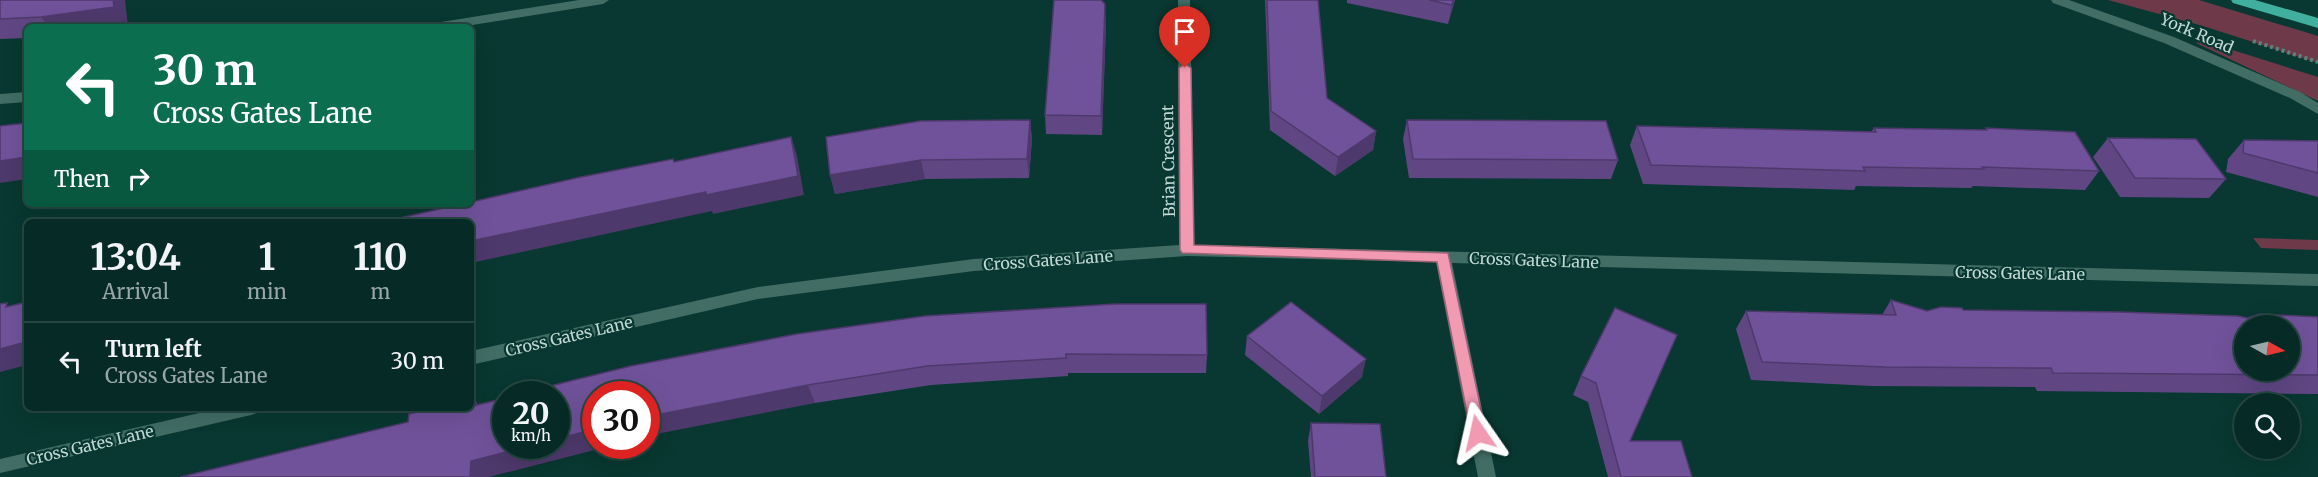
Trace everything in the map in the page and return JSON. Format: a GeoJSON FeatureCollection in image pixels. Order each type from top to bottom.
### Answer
{"type":"FeatureCollection","features":[{"type":"Feature","properties":{"kind":"highway"},"geometry":{"type":"LineString","coordinates":[[2238,0],[2318,23]]}},
{"type":"Feature","properties":{"kind":"street"},"geometry":{"type":"LineString","coordinates":[[454,24],[603,0]]}},
{"type":"Feature","properties":{"kind":"street","name":"Brian Crescent"},"geometry":{"type":"LineString","coordinates":[[1184,0],[1187,250]]}},
{"type":"Feature","properties":{"kind":"street","name":"York Road"},"geometry":{"type":"LineString","coordinates":[[2057,0],[2169,40],[2295,94],[2318,109]]}},
{"type":"Feature","properties":{"kind":"street"},"geometry":{"type":"LineString","coordinates":[[0,99],[24,98]]}},
{"type":"Feature","properties":{"kind":"street","name":"Cross Gates Lane"},"geometry":{"type":"LineString","coordinates":[[474,357],[758,293],[974,265],[1187,250],[2318,280]]}},
{"type":"Feature","properties":{"kind":"street"},"geometry":{"type":"LineString","coordinates":[[1443,257],[1487,477]]}},
{"type":"Feature","properties":{"kind":"street","name":"Cross Gates Lane"},"geometry":{"type":"LineString","coordinates":[[0,465],[238,411]]}},
{"type":"Feature","properties":{"kind":"shaded area"},"geometry":{"type":"Polygon","coordinates":[[[2108,0],[2199,0],[2318,36],[2318,63],[2203,26],[2108,0]]]}},
{"type":"Feature","properties":{"kind":"shaded area"},"geometry":{"type":"Polygon","coordinates":[[[2204,41],[2318,77],[2318,101],[2196,43],[2204,41]]]}},
{"type":"Feature","properties":{"kind":"shaded area"},"geometry":{"type":"Polygon","coordinates":[[[2253,238],[2318,240],[2318,250],[2261,248],[2253,238]]]}},
{"type":"Feature","properties":{"kind":"building"},"geometry":{"type":"Polygon","coordinates":[[[0,0],[113,0],[114,7],[41,17],[0,19],[0,0]]]}},
{"type":"Feature","properties":{"kind":"building"},"geometry":{"type":"Polygon","coordinates":[[[1054,0],[1101,0],[1105,4],[1101,116],[1045,115],[1054,0]]]}},
{"type":"Feature","properties":{"kind":"building"},"geometry":{"type":"Polygon","coordinates":[[[1267,0],[1318,0],[1327,98],[1376,131],[1338,157],[1271,111],[1267,0]]]}},
{"type":"Feature","properties":{"kind":"building"},"geometry":{"type":"Polygon","coordinates":[[[1429,0],[1453,0],[1452,5],[1429,0]]]}},
{"type":"Feature","properties":{"kind":"building"},"geometry":{"type":"Polygon","coordinates":[[[1030,120],[1027,159],[921,160],[830,175],[826,137],[920,121],[1030,120]]]}},
{"type":"Feature","properties":{"kind":"building"},"geometry":{"type":"Polygon","coordinates":[[[1407,120],[1606,121],[1618,160],[1413,159],[1407,120]]]}},
{"type":"Feature","properties":{"kind":"building"},"geometry":{"type":"Polygon","coordinates":[[[24,123],[24,157],[0,161],[0,126],[24,123]]]}},
{"type":"Feature","properties":{"kind":"building"},"geometry":{"type":"Polygon","coordinates":[[[1637,126],[1876,132],[1874,128],[1987,130],[1986,128],[2075,132],[2099,171],[1982,167],[1984,169],[1863,167],[1865,171],[1651,165],[1637,126]]]}},
{"type":"Feature","properties":{"kind":"building"},"geometry":{"type":"Polygon","coordinates":[[[791,137],[798,176],[706,195],[706,192],[474,240],[474,219],[395,219],[449,207],[474,207],[474,201],[581,177],[673,159],[674,162],[791,137]]]}},
{"type":"Feature","properties":{"kind":"building"},"geometry":{"type":"Polygon","coordinates":[[[2108,138],[2196,139],[2226,179],[2135,178],[2108,138]]]}},
{"type":"Feature","properties":{"kind":"building"},"geometry":{"type":"Polygon","coordinates":[[[2244,140],[2318,141],[2318,173],[2243,153],[2244,140]]]}},
{"type":"Feature","properties":{"kind":"building"},"geometry":{"type":"Polygon","coordinates":[[[1891,300],[1927,311],[1941,307],[1962,308],[1963,310],[2234,316],[2234,374],[2053,373],[2051,368],[1885,367],[1762,362],[1746,311],[1896,315],[1891,300]]]}},
{"type":"Feature","properties":{"kind":"building"},"geometry":{"type":"Polygon","coordinates":[[[1291,302],[1366,359],[1322,396],[1247,336],[1291,302]]]}},
{"type":"Feature","properties":{"kind":"building"},"geometry":{"type":"Polygon","coordinates":[[[7,303],[6,307],[24,303],[24,343],[0,349],[0,304],[7,303]]]}},
{"type":"Feature","properties":{"kind":"building"},"geometry":{"type":"Polygon","coordinates":[[[1115,304],[1206,304],[1207,355],[1066,354],[1066,358],[927,366],[808,385],[660,414],[660,381],[582,381],[582,432],[570,436],[570,381],[631,366],[797,334],[925,316],[1115,304]]]}},
{"type":"Feature","properties":{"kind":"building"},"geometry":{"type":"Polygon","coordinates":[[[1615,308],[1677,335],[1630,441],[1681,441],[1692,477],[1621,477],[1596,383],[1581,376],[1615,308]]]}},
{"type":"Feature","properties":{"kind":"building"},"geometry":{"type":"Polygon","coordinates":[[[2300,316],[2318,317],[2318,375],[2300,375],[2300,316]]]}},
{"type":"Feature","properties":{"kind":"building"},"geometry":{"type":"Polygon","coordinates":[[[492,401],[492,456],[471,461],[470,477],[180,477],[408,422],[409,414],[420,411],[474,411],[474,406],[492,401]]]}},
{"type":"Feature","properties":{"kind":"building"},"geometry":{"type":"Polygon","coordinates":[[[1311,423],[1380,424],[1386,477],[1315,477],[1311,423]]]}},
{"type":"Feature","properties":{"kind":"route"},"geometry":{"type":"LineString","coordinates":[[1185,68],[1187,250],[1443,257],[1478,433]]}}]}
